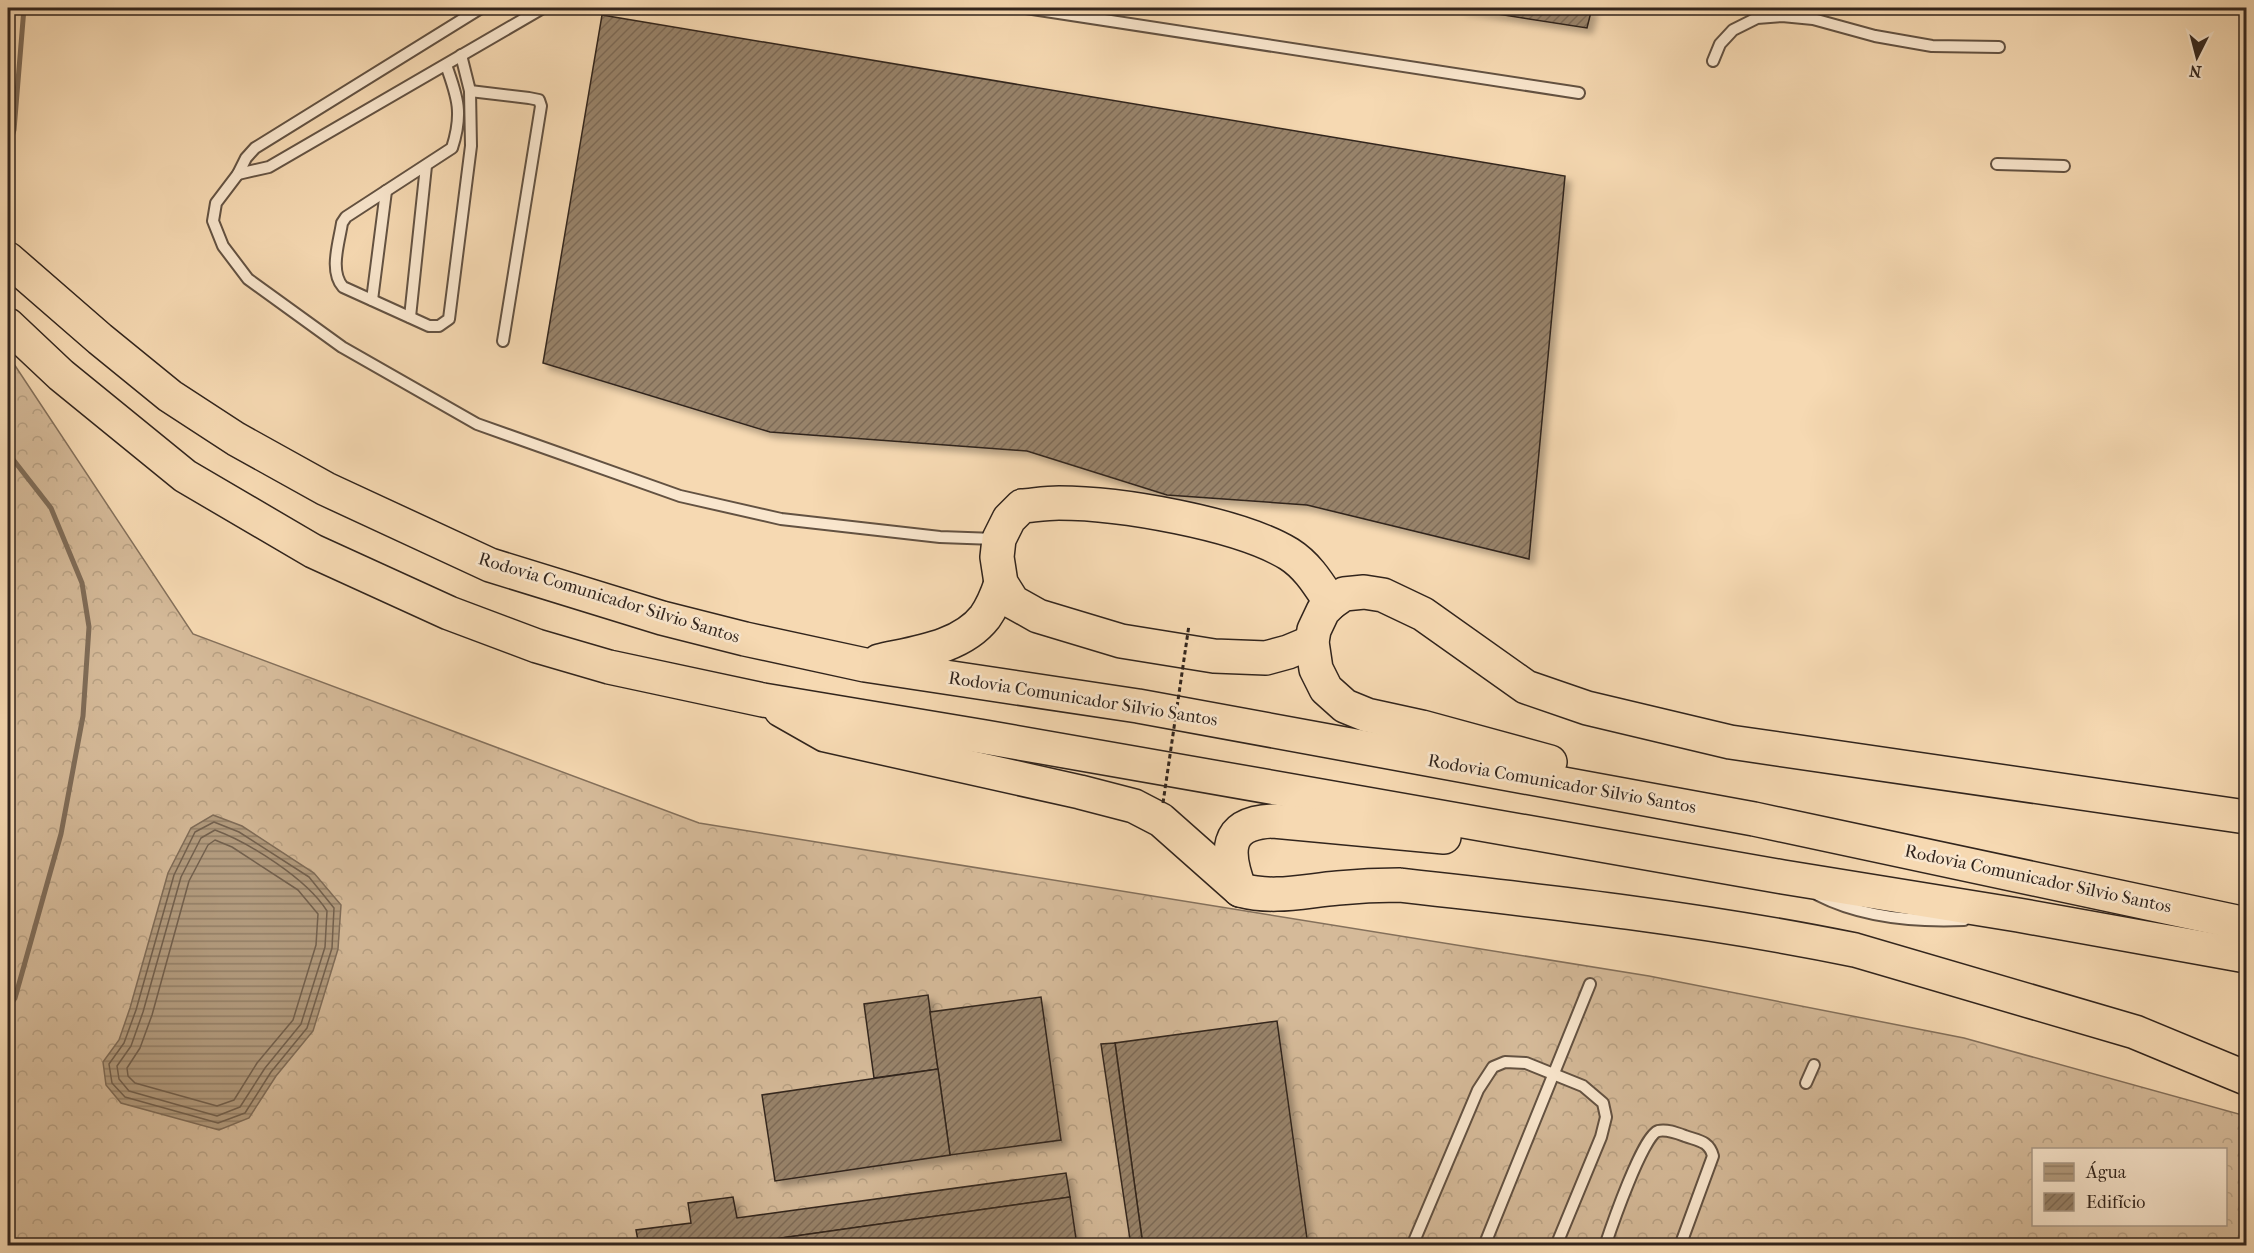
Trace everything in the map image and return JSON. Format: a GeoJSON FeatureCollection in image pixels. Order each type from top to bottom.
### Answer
{"type":"FeatureCollection","features":[{"type":"Feature","properties":{"kind":"highway","name":"Rodovia Comunicador Silvio Santos"},"geometry":{"type":"LineString","coordinates":[[8,259],[170,396],[246,445],[326,489],[403,527],[490,565],[662,618],[865,665],[1138,706],[1754,819],[2247,924]]}},
{"type":"Feature","properties":{"kind":"highway","name":"Rodovia Comunicador Silvio Santos"},"geometry":{"type":"LineString","coordinates":[[8,324],[61,375],[185,476],[313,551],[449,613],[537,646],[609,667],[763,700],[2247,956]]}},
{"type":"Feature","properties":{"kind":"highway"},"geometry":{"type":"LineString","coordinates":[[1312,642],[1266,658],[1214,656],[1121,640],[1038,616],[1013,602],[1001,583],[997,556],[999,539],[1009,519],[1022,506],[1059,503],[1122,509],[1199,522],[1252,538],[1290,555],[1312,574],[1330,603]]}},
{"type":"Feature","properties":{"kind":"highway"},"geometry":{"type":"LineString","coordinates":[[865,665],[956,640],[972,630],[984,617],[1001,583]]}},
{"type":"Feature","properties":{"kind":"highway"},"geometry":{"type":"LineString","coordinates":[[1754,819],[1422,727],[1367,715],[1345,706],[1326,689],[1316,669],[1312,642],[1318,621],[1330,603],[1344,594],[1364,592],[1383,595],[1423,614],[1526,687],[1587,708],[1730,742],[2247,818]]}},
{"type":"Feature","properties":{"kind":"highway"},"geometry":{"type":"LineString","coordinates":[[763,700],[825,735],[1134,806],[1161,820],[1240,890],[1266,896],[1367,885],[1399,885],[1594,907],[1812,941],[1854,950],[2135,1032],[2247,1078]]}},
{"type":"Feature","properties":{"kind":"highway"},"geometry":{"type":"LineString","coordinates":[[1240,890],[1231,866],[1231,846],[1235,835],[1256,821],[1455,838],[1569,839]]}},
{"type":"Feature","properties":{"kind":"lane"},"geometry":{"type":"LineString","coordinates":[[481,8],[255,148],[246,158],[238,174],[216,203],[213,220],[223,246],[248,279],[342,347],[477,424],[680,496],[781,519],[940,537],[999,539]]}},
{"type":"Feature","properties":{"kind":"lane"},"geometry":{"type":"LineString","coordinates":[[238,174],[269,167],[543,8]]}},
{"type":"Feature","properties":{"kind":"lane"},"geometry":{"type":"LineString","coordinates":[[1026,8],[1579,93]]}},
{"type":"Feature","properties":{"kind":"lane"},"geometry":{"type":"LineString","coordinates":[[1713,61],[1720,44],[1733,30],[1757,18],[1782,16],[1813,18],[1875,36],[1932,46],[1999,47]]}},
{"type":"Feature","properties":{"kind":"lane"},"geometry":{"type":"LineString","coordinates":[[446,65],[458,98],[458,130],[452,148],[352,213],[342,223],[335,269],[337,280],[343,287],[429,326],[439,326],[449,319],[471,146],[470,91],[461,55]]}},
{"type":"Feature","properties":{"kind":"lane"},"geometry":{"type":"LineString","coordinates":[[470,91],[530,98],[539,100],[542,106],[503,341]]}},
{"type":"Feature","properties":{"kind":"lane"},"geometry":{"type":"LineString","coordinates":[[1997,164],[2064,166]]}},
{"type":"Feature","properties":{"kind":"lane"},"geometry":{"type":"LineString","coordinates":[[410,317],[426,166]]}},
{"type":"Feature","properties":{"kind":"lane"},"geometry":{"type":"LineString","coordinates":[[372,300],[386,191]]}},
{"type":"Feature","properties":{"kind":"lane"},"geometry":{"type":"LineString","coordinates":[[1484,1245],[1590,984]]}},
{"type":"Feature","properties":{"kind":"lane"},"geometry":{"type":"LineString","coordinates":[[1412,1245],[1478,1090],[1493,1067],[1505,1062],[1526,1063],[1582,1086],[1603,1103],[1606,1117],[1601,1137],[1556,1245]]}},
{"type":"Feature","properties":{"kind":"lane"},"geometry":{"type":"LineString","coordinates":[[1806,1083],[1814,1065]]}},
{"type":"Feature","properties":{"kind":"lane"},"geometry":{"type":"LineString","coordinates":[[1605,1245],[1640,1157],[1653,1133],[1658,1131],[1673,1131],[1706,1143],[1711,1147],[1713,1156],[1680,1245]]}},
{"type":"Feature","properties":{"kind":"path"},"geometry":{"type":"LineString","coordinates":[[1163,802],[1189,625]]}},
{"type":"Feature","properties":{"kind":"green space"},"geometry":{"type":"Polygon","coordinates":[[[8,355],[193,634],[699,823],[1649,976],[1964,1038],[2246,1116],[2246,1245],[8,1245],[8,355]]]}},
{"type":"Feature","properties":{"kind":"water"},"geometry":{"type":"Polygon","coordinates":[[[213,815],[242,826],[314,873],[341,905],[338,949],[313,1031],[276,1076],[249,1118],[219,1130],[121,1103],[106,1085],[103,1062],[119,1040],[168,873],[191,828],[213,815]]]}},
{"type":"Feature","properties":{"kind":"building"},"geometry":{"type":"Polygon","coordinates":[[[1459,8],[1592,8],[1587,28],[1459,8]]]}},
{"type":"Feature","properties":{"kind":"building"},"geometry":{"type":"Polygon","coordinates":[[[602,15],[1565,176],[1529,559],[1307,505],[1167,495],[1027,451],[770,432],[543,363],[602,15]]]}},
{"type":"Feature","properties":{"kind":"building"},"geometry":{"type":"Polygon","coordinates":[[[928,995],[938,1069],[874,1078],[864,1004],[928,995]]]}},
{"type":"Feature","properties":{"kind":"building"},"geometry":{"type":"Polygon","coordinates":[[[1041,997],[1061,1140],[950,1155],[930,1012],[1041,997]]]}},
{"type":"Feature","properties":{"kind":"building"},"geometry":{"type":"Polygon","coordinates":[[[1277,1021],[1308,1246],[1143,1246],[1115,1043],[1277,1021]]]}},
{"type":"Feature","properties":{"kind":"building"},"geometry":{"type":"Polygon","coordinates":[[[1115,1043],[1143,1246],[1131,1246],[1101,1044],[1115,1043]]]}},
{"type":"Feature","properties":{"kind":"building"},"geometry":{"type":"Polygon","coordinates":[[[938,1069],[950,1155],[775,1181],[762,1095],[938,1069]]]}},
{"type":"Feature","properties":{"kind":"building"},"geometry":{"type":"Polygon","coordinates":[[[1066,1173],[1070,1197],[725,1246],[639,1246],[636,1230],[691,1223],[688,1203],[733,1197],[737,1218],[1066,1173]]]}},
{"type":"Feature","properties":{"kind":"building"},"geometry":{"type":"Polygon","coordinates":[[[1070,1197],[1077,1246],[725,1246],[1070,1197]]]}},
{"type":"Feature","properties":{"kind":"waterway"},"geometry":{"type":"LineString","coordinates":[[8,149],[14,130],[24,8]]}},
{"type":"Feature","properties":{"kind":"waterway"},"geometry":{"type":"LineString","coordinates":[[8,453],[51,508],[82,583],[89,627],[83,716],[61,834],[15,998],[8,1008]]}}]}
